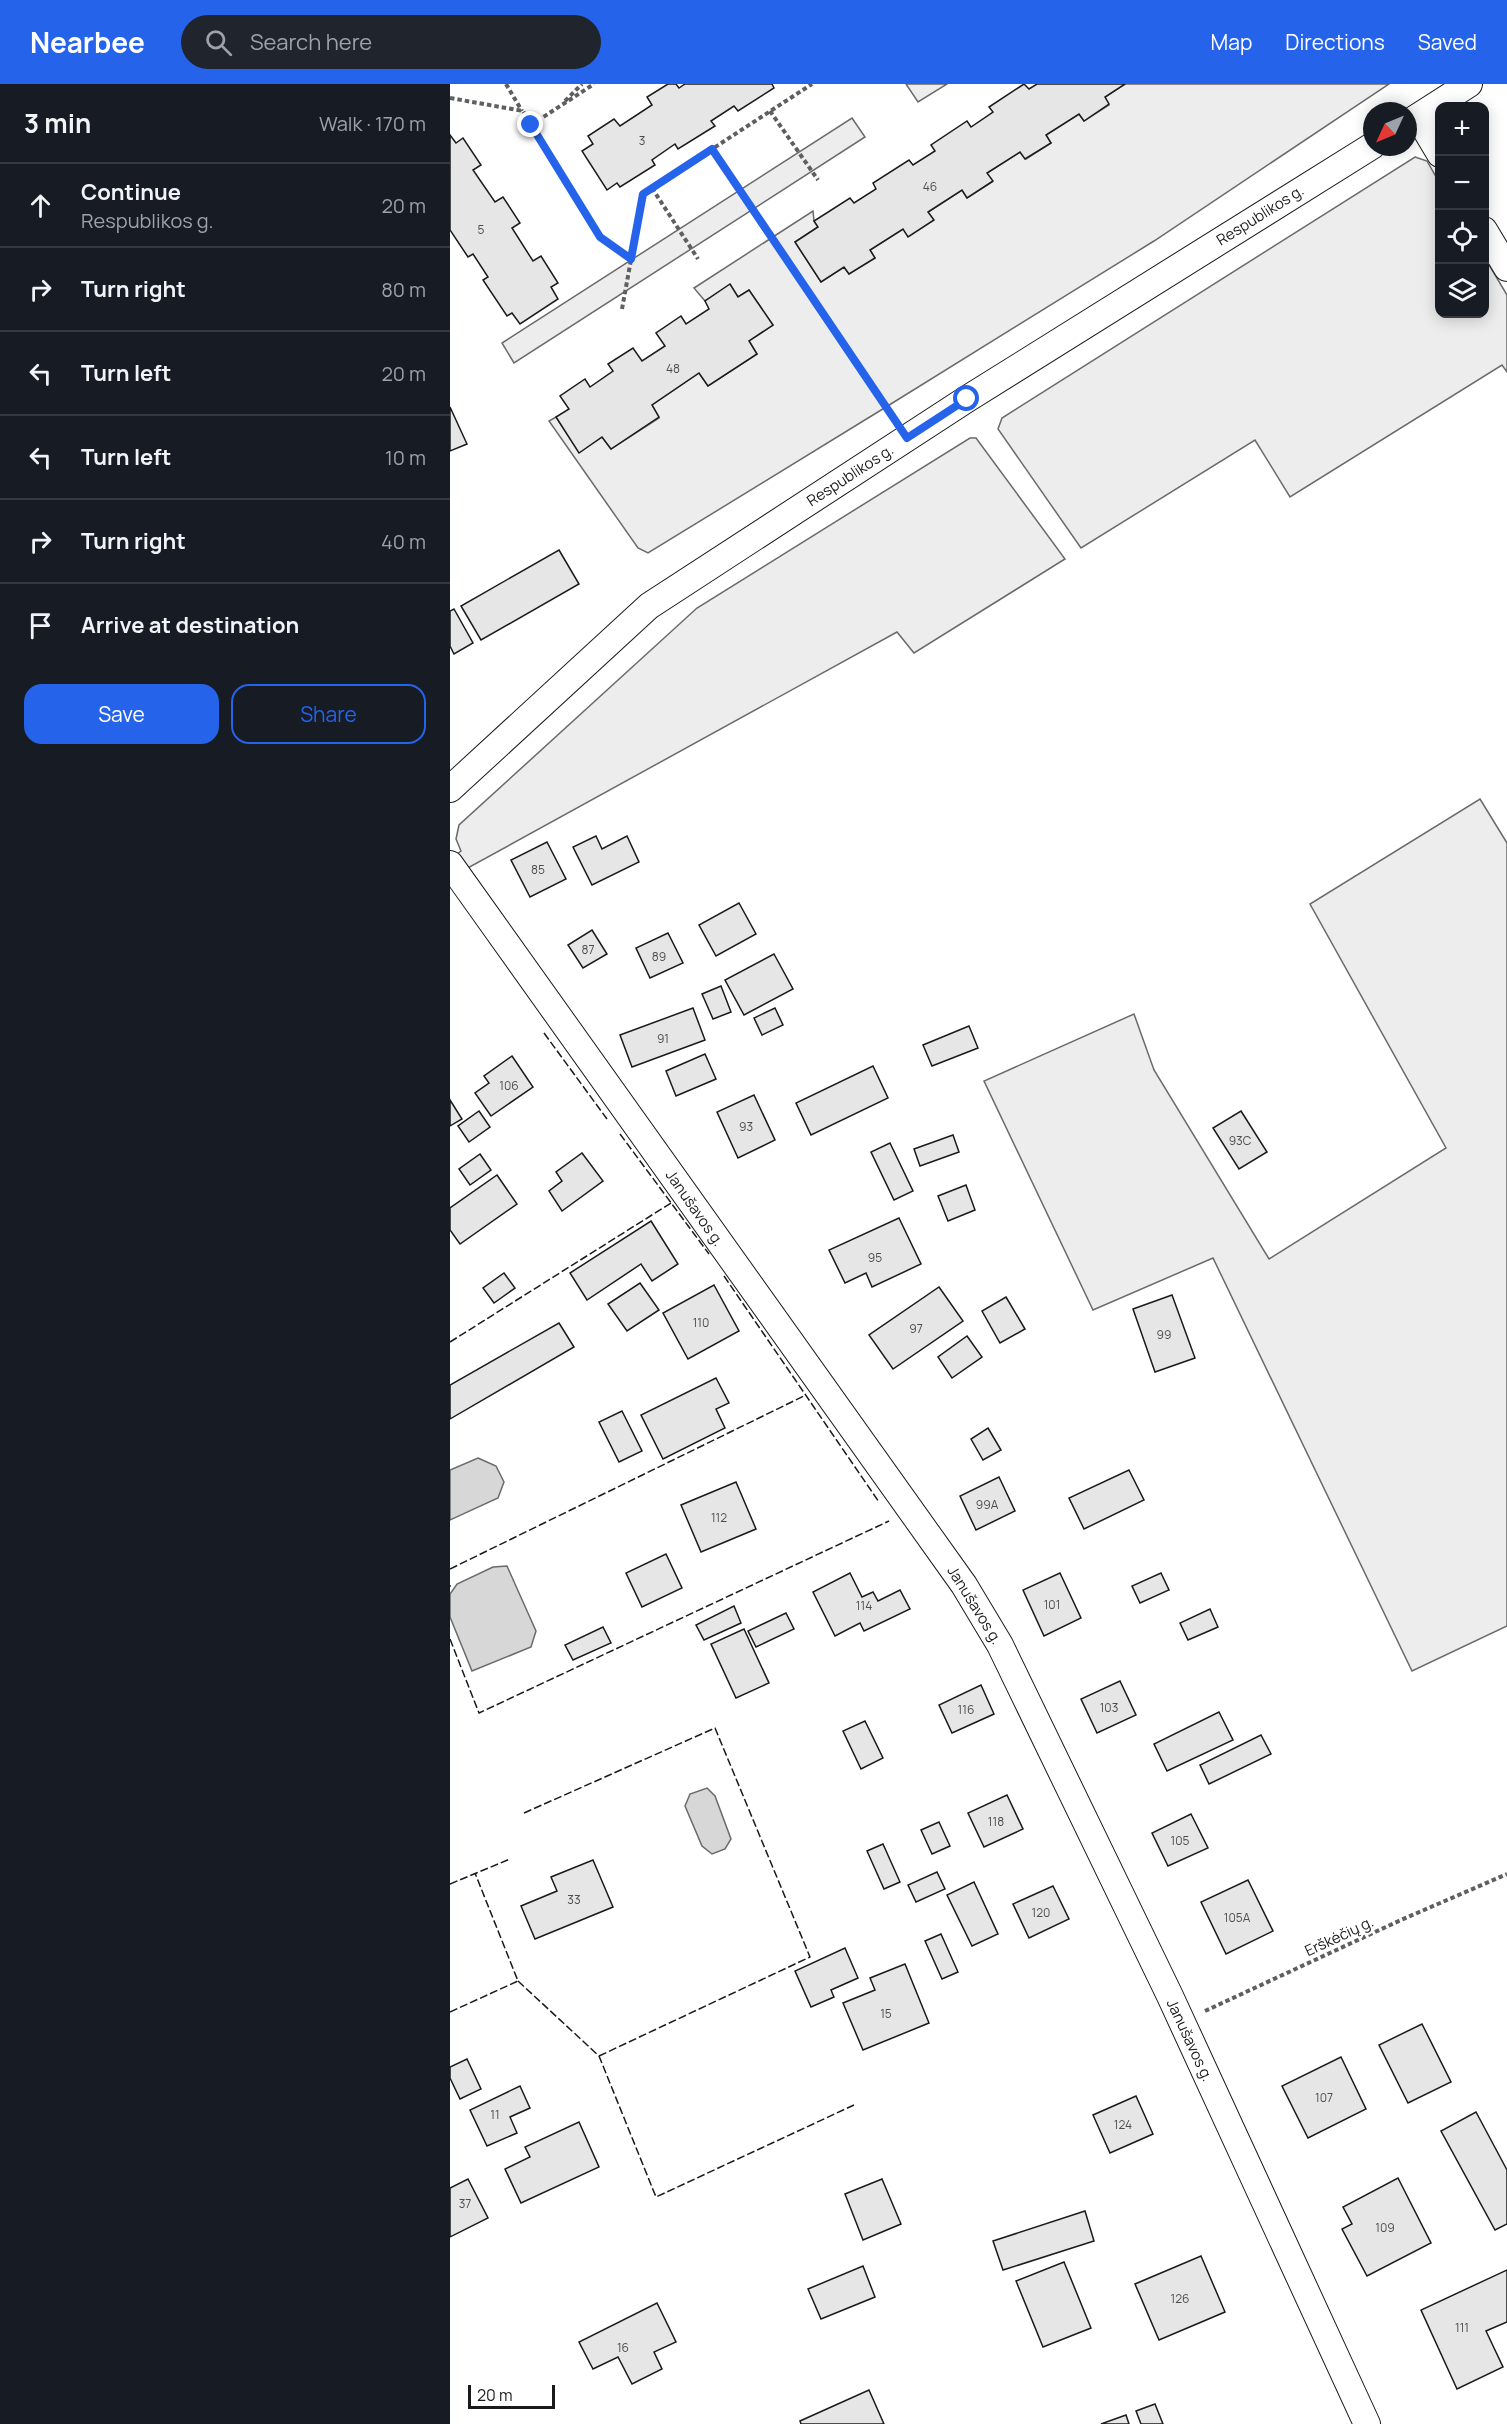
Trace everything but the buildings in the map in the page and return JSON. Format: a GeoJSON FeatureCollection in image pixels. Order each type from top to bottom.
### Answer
{"type":"FeatureCollection","features":[{"type":"Feature","properties":{"kind":"street"},"geometry":{"type":"LineString","coordinates":[[1417,117],[1469,84]]}},
{"type":"Feature","properties":{"kind":"street"},"geometry":{"type":"LineString","coordinates":[[1417,125],[1435,148]]}},
{"type":"Feature","properties":{"kind":"street","name":"Respublikos g."},"geometry":{"type":"LineString","coordinates":[[450,789],[649,606],[907,438],[1363,152]]}},
{"type":"Feature","properties":{"kind":"street"},"geometry":{"type":"LineString","coordinates":[[1489,237],[1507,268]]}},
{"type":"Feature","properties":{"kind":"street","name":"Janušavos g."},"geometry":{"type":"LineString","coordinates":[[450,864],[964,1585],[1000,1645],[1182,2022],[1365,2423]]}},
{"type":"Feature","properties":{"kind":"path"},"geometry":{"type":"LineString","coordinates":[[506,84],[600,237],[631,259]]}},
{"type":"Feature","properties":{"kind":"path"},"geometry":{"type":"LineString","coordinates":[[558,108],[582,84]]}},
{"type":"Feature","properties":{"kind":"path"},"geometry":{"type":"LineString","coordinates":[[531,125],[594,84]]}},
{"type":"Feature","properties":{"kind":"path"},"geometry":{"type":"LineString","coordinates":[[622,309],[643,194],[812,84]]}},
{"type":"Feature","properties":{"kind":"path"},"geometry":{"type":"LineString","coordinates":[[450,98],[523,111]]}},
{"type":"Feature","properties":{"kind":"path"},"geometry":{"type":"LineString","coordinates":[[770,111],[818,180]]}},
{"type":"Feature","properties":{"kind":"path"},"geometry":{"type":"LineString","coordinates":[[712,149],[907,438]]}},
{"type":"Feature","properties":{"kind":"path"},"geometry":{"type":"LineString","coordinates":[[652,188],[698,259]]}},
{"type":"Feature","properties":{"kind":"path","name":"Erškėčių g."},"geometry":{"type":"LineString","coordinates":[[1182,2022],[1401,1920],[1507,1874]]}},
{"type":"Feature","properties":{"kind":"shaded area"},"geometry":{"type":"Polygon","coordinates":[[[906,84],[947,84],[918,102],[906,84]]]}},
{"type":"Feature","properties":{"kind":"shaded area"},"geometry":{"type":"Polygon","coordinates":[[[1125,84],[1389,84],[1154,241],[886,407],[648,553],[638,548],[549,421],[556,417],[579,452],[602,437],[611,449],[659,418],[652,405],[699,373],[708,386],[757,354],[749,341],[773,325],[749,290],[738,297],[730,285],[705,301],[694,288],[813,211],[814,221],[818,227],[795,242],[821,282],[844,267],[849,274],[875,258],[870,250],[903,229],[933,219],[928,212],[962,190],[967,198],[992,182],[987,173],[1020,152],[1026,159],[1051,143],[1046,135],[1079,114],[1084,121],[1109,105],[1105,97],[1125,84]]]}},
{"type":"Feature","properties":{"kind":"shaded area"},"geometry":{"type":"Polygon","coordinates":[[[852,118],[865,137],[514,363],[502,343],[852,118]]]}},
{"type":"Feature","properties":{"kind":"shaded area"},"geometry":{"type":"Polygon","coordinates":[[[1415,157],[1427,161],[1435,175],[1435,318],[1489,318],[1489,265],[1507,295],[1507,372],[1502,365],[1290,497],[1255,440],[1081,548],[998,429],[1002,418],[1415,157]]]}},
{"type":"Feature","properties":{"kind":"shaded area"},"geometry":{"type":"Polygon","coordinates":[[[970,438],[976,438],[1065,559],[914,653],[897,632],[466,869],[457,854],[461,851],[456,839],[459,825],[697,608],[970,438]]]}},
{"type":"Feature","properties":{"kind":"shaded area"},"geometry":{"type":"Polygon","coordinates":[[[1480,799],[1507,843],[1507,1626],[1412,1671],[1213,1258],[1093,1310],[984,1081],[1134,1014],[1154,1070],[1269,1259],[1446,1148],[1310,904],[1480,799]]]}},
{"type":"Feature","properties":{"kind":"shaded area"},"geometry":{"type":"Polygon","coordinates":[[[478,1458],[496,1466],[504,1482],[498,1498],[450,1520],[450,1470],[478,1458]]]}},
{"type":"Feature","properties":{"kind":"shaded area"},"geometry":{"type":"Polygon","coordinates":[[[507,1566],[536,1631],[531,1647],[472,1671],[450,1617],[450,1594],[457,1584],[493,1567],[507,1566]]]}},
{"type":"Feature","properties":{"kind":"shaded area"},"geometry":{"type":"Polygon","coordinates":[[[707,1788],[715,1796],[731,1839],[725,1849],[712,1854],[702,1846],[685,1806],[690,1794],[707,1788]]]}},
{"type":"Feature","properties":{"kind":"fence"},"geometry":{"type":"LineString","coordinates":[[544,1033],[607,1119]]}},
{"type":"Feature","properties":{"kind":"fence"},"geometry":{"type":"LineString","coordinates":[[620,1134],[709,1254]]}},
{"type":"Feature","properties":{"kind":"fence"},"geometry":{"type":"LineString","coordinates":[[450,1342],[671,1203]]}},
{"type":"Feature","properties":{"kind":"fence"},"geometry":{"type":"LineString","coordinates":[[724,1276],[879,1502]]}},
{"type":"Feature","properties":{"kind":"fence"},"geometry":{"type":"LineString","coordinates":[[450,1569],[806,1395]]}},
{"type":"Feature","properties":{"kind":"fence"},"geometry":{"type":"LineString","coordinates":[[450,1639],[479,1713],[889,1521]]}},
{"type":"Feature","properties":{"kind":"fence"},"geometry":{"type":"LineString","coordinates":[[524,1813],[715,1728],[810,1957],[599,2056]]}},
{"type":"Feature","properties":{"kind":"fence"},"geometry":{"type":"LineString","coordinates":[[450,1884],[510,1859]]}},
{"type":"Feature","properties":{"kind":"fence"},"geometry":{"type":"LineString","coordinates":[[450,2012],[518,1981],[475,1873]]}},
{"type":"Feature","properties":{"kind":"fence"},"geometry":{"type":"LineString","coordinates":[[518,1981],[599,2056],[656,2197],[854,2105]]}},
{"type":"Feature","properties":{"kind":"route"},"geometry":{"type":"LineString","coordinates":[[531,125],[600,237],[631,259],[643,194],[712,149],[907,438],[967,399]]}}]}
